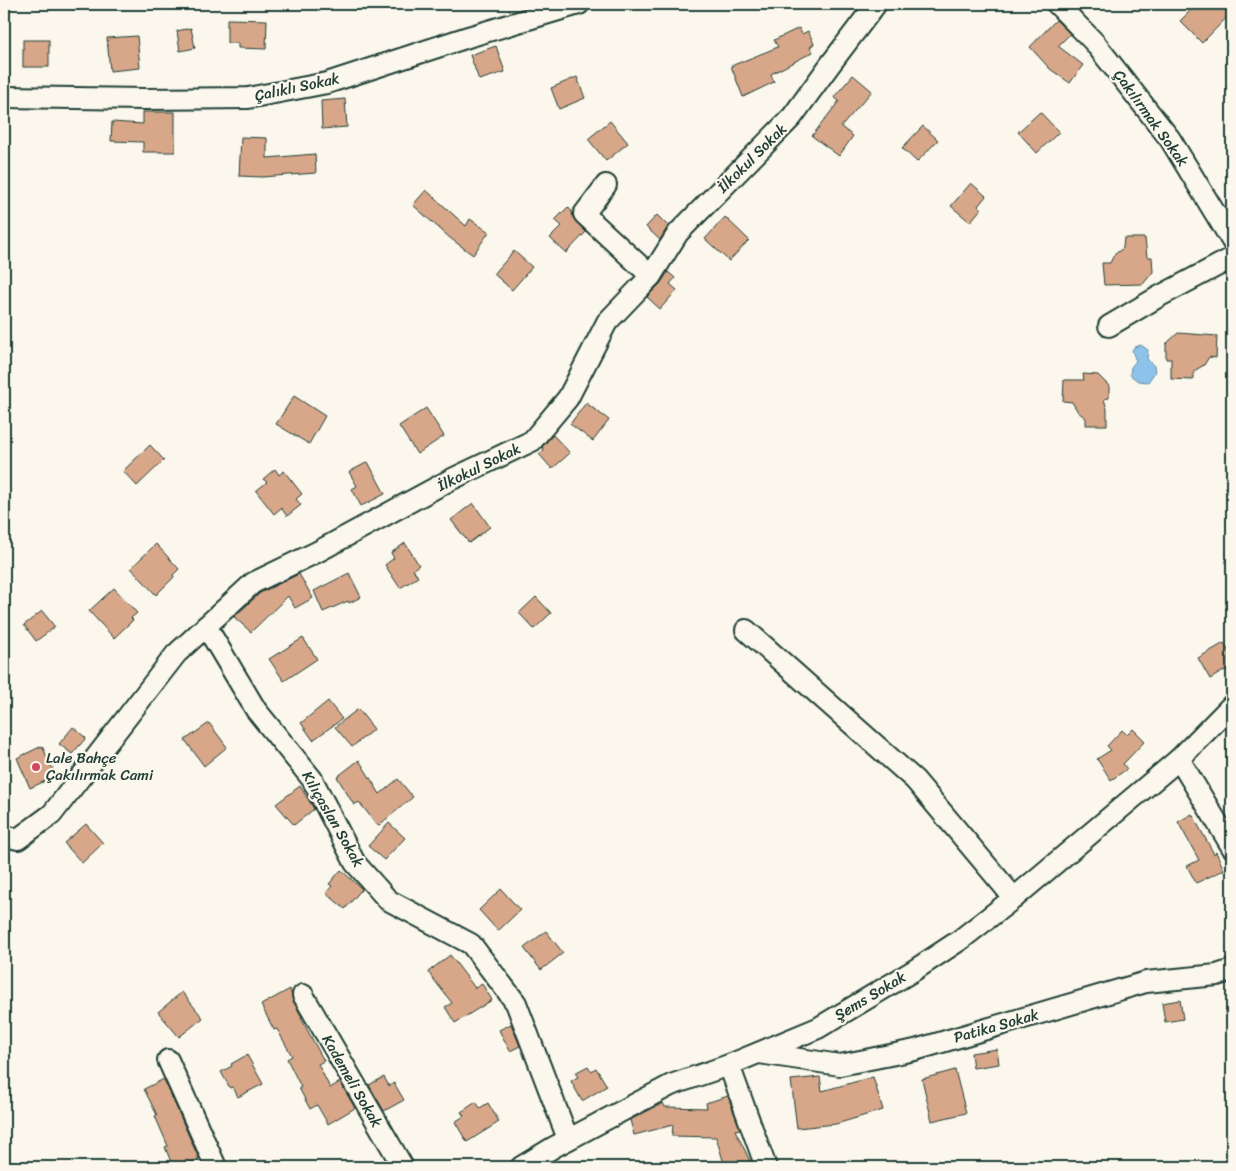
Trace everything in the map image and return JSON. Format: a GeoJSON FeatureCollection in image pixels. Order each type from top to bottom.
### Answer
{"type":"FeatureCollection","features":[{"type":"Feature","properties":{"kind":"street","name":"Çalıklı Sokak"},"geometry":{"type":"LineString","coordinates":[[4,97],[248,98],[327,83],[579,4]]}},
{"type":"Feature","properties":{"kind":"street","name":"İlkokul Sokak"},"geometry":{"type":"LineString","coordinates":[[4,836],[18,839],[52,814],[176,654],[253,583],[317,552],[450,480],[532,441],[568,398],[607,322],[651,276],[678,233],[792,117],[876,4]]}},
{"type":"Feature","properties":{"kind":"street","name":"Çakılırmak Sokak"},"geometry":{"type":"LineString","coordinates":[[1056,4],[1094,42],[1170,139],[1232,241]]}},
{"type":"Feature","properties":{"kind":"street"},"geometry":{"type":"LineString","coordinates":[[606,185],[584,214],[651,276]]}},
{"type":"Feature","properties":{"kind":"street"},"geometry":{"type":"LineString","coordinates":[[1109,326],[1158,297],[1232,258]]}},
{"type":"Feature","properties":{"kind":"street","name":"Kılıçaslan Sokak"},"geometry":{"type":"LineString","coordinates":[[206,626],[256,710],[312,779],[355,862],[388,900],[471,944],[516,1003],[568,1139]]}},
{"type":"Feature","properties":{"kind":"street"},"geometry":{"type":"LineString","coordinates":[[746,630],[915,780],[1014,898]]}},
{"type":"Feature","properties":{"kind":"street","name":"Şems Sokak"},"geometry":{"type":"LineString","coordinates":[[521,1167],[568,1139],[671,1086],[729,1065],[818,1028],[960,940],[1014,898],[1179,759],[1232,704]]}},
{"type":"Feature","properties":{"kind":"street"},"geometry":{"type":"LineString","coordinates":[[1179,759],[1232,847]]}},
{"type":"Feature","properties":{"kind":"street","name":"Patika Sokak"},"geometry":{"type":"LineString","coordinates":[[759,1053],[840,1065],[915,1050],[1146,982],[1217,975],[1232,970]]}},
{"type":"Feature","properties":{"kind":"street","name":"Kademeli Sokak"},"geometry":{"type":"LineString","coordinates":[[303,995],[403,1167]]}},
{"type":"Feature","properties":{"kind":"street"},"geometry":{"type":"LineString","coordinates":[[168,1060],[216,1167]]}},
{"type":"Feature","properties":{"kind":"street"},"geometry":{"type":"LineString","coordinates":[[729,1065],[766,1167]]}},
{"type":"Feature","properties":{"kind":"water"},"geometry":{"type":"Polygon","coordinates":[[[1141,345],[1148,350],[1147,359],[1154,366],[1155,372],[1148,382],[1138,381],[1130,375],[1131,367],[1136,361],[1132,351],[1134,347],[1141,345]]]}},
{"type":"Feature","properties":{"kind":"building"},"geometry":{"type":"Polygon","coordinates":[[[1197,4],[1224,4],[1232,12],[1202,43],[1180,21],[1197,4]]]}},
{"type":"Feature","properties":{"kind":"building"},"geometry":{"type":"Polygon","coordinates":[[[227,19],[267,20],[266,49],[238,48],[238,43],[227,43],[227,19]]]}},
{"type":"Feature","properties":{"kind":"building"},"geometry":{"type":"Polygon","coordinates":[[[1056,20],[1070,34],[1058,46],[1083,65],[1070,83],[1050,69],[1030,47],[1056,20]]]}},
{"type":"Feature","properties":{"kind":"building"},"geometry":{"type":"Polygon","coordinates":[[[191,28],[195,48],[180,51],[177,31],[191,28]]]}},
{"type":"Feature","properties":{"kind":"building"},"geometry":{"type":"Polygon","coordinates":[[[799,28],[802,34],[808,31],[814,44],[810,47],[813,52],[771,74],[774,82],[743,97],[731,66],[778,47],[774,40],[799,28]]]}},
{"type":"Feature","properties":{"kind":"building"},"geometry":{"type":"Polygon","coordinates":[[[137,36],[140,68],[110,71],[107,38],[137,36]]]}},
{"type":"Feature","properties":{"kind":"building"},"geometry":{"type":"Polygon","coordinates":[[[23,40],[49,40],[49,67],[23,67],[23,40]]]}},
{"type":"Feature","properties":{"kind":"building"},"geometry":{"type":"Polygon","coordinates":[[[496,46],[505,72],[479,80],[470,55],[496,46]]]}},
{"type":"Feature","properties":{"kind":"building"},"geometry":{"type":"Polygon","coordinates":[[[853,75],[872,91],[841,127],[853,136],[839,156],[812,136],[839,101],[834,97],[853,75]]]}},
{"type":"Feature","properties":{"kind":"building"},"geometry":{"type":"Polygon","coordinates":[[[577,77],[585,98],[559,109],[551,88],[577,77]]]}},
{"type":"Feature","properties":{"kind":"building"},"geometry":{"type":"Polygon","coordinates":[[[345,99],[347,127],[322,129],[321,101],[345,99]]]}},
{"type":"Feature","properties":{"kind":"building"},"geometry":{"type":"Polygon","coordinates":[[[143,112],[175,112],[175,152],[143,152],[143,142],[111,141],[112,122],[143,124],[143,112]]]}},
{"type":"Feature","properties":{"kind":"building"},"geometry":{"type":"Polygon","coordinates":[[[1040,112],[1059,132],[1037,153],[1018,132],[1040,112]]]}},
{"type":"Feature","properties":{"kind":"building"},"geometry":{"type":"Polygon","coordinates":[[[610,121],[628,143],[606,161],[588,139],[610,121]]]}},
{"type":"Feature","properties":{"kind":"building"},"geometry":{"type":"Polygon","coordinates":[[[923,126],[938,140],[917,162],[902,148],[923,126]]]}},
{"type":"Feature","properties":{"kind":"building"},"geometry":{"type":"Polygon","coordinates":[[[241,137],[267,138],[267,158],[315,154],[316,173],[262,177],[239,176],[241,137]]]}},
{"type":"Feature","properties":{"kind":"building"},"geometry":{"type":"Polygon","coordinates":[[[971,183],[986,196],[978,206],[981,209],[970,222],[951,206],[971,183]]]}},
{"type":"Feature","properties":{"kind":"building"},"geometry":{"type":"Polygon","coordinates":[[[426,190],[466,226],[470,219],[489,232],[473,255],[450,238],[413,205],[426,190]]]}},
{"type":"Feature","properties":{"kind":"building"},"geometry":{"type":"Polygon","coordinates":[[[568,207],[576,222],[586,232],[566,253],[550,238],[562,226],[555,220],[568,207]]]}},
{"type":"Feature","properties":{"kind":"building"},"geometry":{"type":"Polygon","coordinates":[[[657,215],[668,226],[660,240],[646,227],[657,215]]]}},
{"type":"Feature","properties":{"kind":"building"},"geometry":{"type":"Polygon","coordinates":[[[725,217],[749,240],[729,261],[705,239],[725,217]]]}},
{"type":"Feature","properties":{"kind":"building"},"geometry":{"type":"Polygon","coordinates":[[[1124,238],[1145,238],[1147,257],[1152,257],[1153,272],[1143,284],[1104,285],[1102,263],[1110,263],[1114,255],[1123,248],[1124,238]]]}},
{"type":"Feature","properties":{"kind":"building"},"geometry":{"type":"Polygon","coordinates":[[[514,251],[532,267],[512,290],[494,274],[514,251]]]}},
{"type":"Feature","properties":{"kind":"building"},"geometry":{"type":"Polygon","coordinates":[[[668,272],[675,278],[670,284],[677,290],[660,309],[647,297],[660,284],[668,272]]]}},
{"type":"Feature","properties":{"kind":"building"},"geometry":{"type":"Polygon","coordinates":[[[1178,333],[1217,336],[1216,358],[1209,357],[1204,365],[1194,371],[1193,380],[1171,379],[1171,359],[1166,359],[1166,344],[1178,333]]]}},
{"type":"Feature","properties":{"kind":"building"},"geometry":{"type":"Polygon","coordinates":[[[1083,374],[1098,375],[1109,386],[1109,398],[1104,399],[1107,409],[1107,425],[1086,425],[1086,418],[1078,412],[1072,402],[1063,401],[1064,380],[1084,380],[1083,374]]]}},
{"type":"Feature","properties":{"kind":"building"},"geometry":{"type":"Polygon","coordinates":[[[294,396],[325,416],[309,444],[276,424],[294,396]]]}},
{"type":"Feature","properties":{"kind":"building"},"geometry":{"type":"Polygon","coordinates":[[[586,403],[609,420],[593,441],[570,424],[586,403]]]}},
{"type":"Feature","properties":{"kind":"building"},"geometry":{"type":"Polygon","coordinates":[[[426,408],[444,436],[417,454],[399,426],[426,408]]]}},
{"type":"Feature","properties":{"kind":"building"},"geometry":{"type":"Polygon","coordinates":[[[553,435],[570,453],[552,469],[539,454],[544,450],[542,447],[553,435]]]}},
{"type":"Feature","properties":{"kind":"building"},"geometry":{"type":"Polygon","coordinates":[[[150,445],[164,460],[137,486],[123,471],[150,445]]]}},
{"type":"Feature","properties":{"kind":"building"},"geometry":{"type":"Polygon","coordinates":[[[368,462],[385,494],[361,506],[352,489],[357,486],[349,472],[368,462]]]}},
{"type":"Feature","properties":{"kind":"building"},"geometry":{"type":"Polygon","coordinates":[[[275,469],[279,475],[284,471],[302,494],[296,499],[301,505],[287,516],[281,508],[274,514],[256,491],[267,482],[263,479],[275,469]]]}},
{"type":"Feature","properties":{"kind":"building"},"geometry":{"type":"Polygon","coordinates":[[[473,503],[490,527],[469,543],[451,520],[473,503]]]}},
{"type":"Feature","properties":{"kind":"building"},"geometry":{"type":"Polygon","coordinates":[[[405,543],[419,565],[413,569],[418,577],[400,588],[385,565],[394,558],[391,553],[405,543]]]}},
{"type":"Feature","properties":{"kind":"building"},"geometry":{"type":"Polygon","coordinates":[[[156,544],[179,569],[173,575],[174,577],[156,595],[131,568],[156,544]]]}},
{"type":"Feature","properties":{"kind":"building"},"geometry":{"type":"Polygon","coordinates":[[[349,573],[361,597],[323,612],[314,591],[349,573]]]}},
{"type":"Feature","properties":{"kind":"building"},"geometry":{"type":"Polygon","coordinates":[[[299,574],[313,598],[295,608],[288,596],[251,632],[234,617],[260,593],[299,574]]]}},
{"type":"Feature","properties":{"kind":"building"},"geometry":{"type":"Polygon","coordinates":[[[114,588],[137,613],[131,618],[133,620],[114,638],[89,611],[114,588]]]}},
{"type":"Feature","properties":{"kind":"building"},"geometry":{"type":"Polygon","coordinates":[[[536,597],[551,613],[534,629],[519,613],[536,597]]]}},
{"type":"Feature","properties":{"kind":"building"},"geometry":{"type":"Polygon","coordinates":[[[42,611],[55,627],[36,641],[24,625],[42,611]]]}},
{"type":"Feature","properties":{"kind":"building"},"geometry":{"type":"Polygon","coordinates":[[[303,638],[317,659],[284,681],[269,659],[303,638]]]}},
{"type":"Feature","properties":{"kind":"building"},"geometry":{"type":"Polygon","coordinates":[[[1224,643],[1232,657],[1232,666],[1210,679],[1198,658],[1224,643]]]}},
{"type":"Feature","properties":{"kind":"building"},"geometry":{"type":"Polygon","coordinates":[[[328,701],[342,719],[313,740],[301,723],[328,701]]]}},
{"type":"Feature","properties":{"kind":"building"},"geometry":{"type":"Polygon","coordinates":[[[358,709],[374,729],[352,747],[335,727],[358,709]]]}},
{"type":"Feature","properties":{"kind":"building"},"geometry":{"type":"Polygon","coordinates":[[[209,723],[227,747],[204,766],[185,740],[209,723]]]}},
{"type":"Feature","properties":{"kind":"building"},"geometry":{"type":"Polygon","coordinates":[[[73,727],[86,738],[72,754],[59,744],[73,727]]]}},
{"type":"Feature","properties":{"kind":"building"},"geometry":{"type":"Polygon","coordinates":[[[1133,729],[1145,741],[1123,764],[1127,769],[1111,780],[1097,759],[1111,750],[1107,746],[1122,730],[1127,735],[1133,729]]]}},
{"type":"Feature","properties":{"kind":"building","name":"Lale Bahçe Çakılırmak Cami"},"geometry":{"type":"Polygon","coordinates":[[[42,746],[56,776],[30,788],[17,758],[42,746]]]}},
{"type":"Feature","properties":{"kind":"building"},"geometry":{"type":"Polygon","coordinates":[[[359,760],[380,794],[398,779],[413,797],[378,826],[359,802],[354,805],[337,777],[359,760]]]}},
{"type":"Feature","properties":{"kind":"building"},"geometry":{"type":"Polygon","coordinates":[[[300,786],[314,809],[294,825],[276,804],[300,786]]]}},
{"type":"Feature","properties":{"kind":"building"},"geometry":{"type":"Polygon","coordinates":[[[1192,814],[1214,854],[1216,852],[1224,870],[1196,883],[1187,866],[1199,860],[1178,822],[1192,814]]]}},
{"type":"Feature","properties":{"kind":"building"},"geometry":{"type":"Polygon","coordinates":[[[389,823],[405,838],[384,860],[368,846],[389,823]]]}},
{"type":"Feature","properties":{"kind":"building"},"geometry":{"type":"Polygon","coordinates":[[[86,824],[103,843],[82,863],[64,843],[86,824]]]}},
{"type":"Feature","properties":{"kind":"building"},"geometry":{"type":"Polygon","coordinates":[[[341,870],[362,889],[345,909],[326,893],[332,886],[329,884],[341,870]]]}},
{"type":"Feature","properties":{"kind":"building"},"geometry":{"type":"Polygon","coordinates":[[[501,889],[520,910],[498,931],[479,910],[501,889]]]}},
{"type":"Feature","properties":{"kind":"building"},"geometry":{"type":"Polygon","coordinates":[[[546,931],[563,953],[541,970],[524,948],[546,931]]]}},
{"type":"Feature","properties":{"kind":"building"},"geometry":{"type":"Polygon","coordinates":[[[450,955],[475,988],[482,984],[492,1000],[455,1023],[445,1007],[452,1003],[428,972],[450,955]]]}},
{"type":"Feature","properties":{"kind":"building"},"geometry":{"type":"Polygon","coordinates":[[[290,989],[301,1018],[324,1061],[318,1064],[330,1088],[340,1082],[355,1108],[328,1124],[317,1105],[310,1109],[287,1059],[292,1056],[277,1029],[274,1030],[261,1005],[290,989]]]}},
{"type":"Feature","properties":{"kind":"building"},"geometry":{"type":"Polygon","coordinates":[[[182,992],[203,1018],[179,1037],[158,1012],[182,992]]]}},
{"type":"Feature","properties":{"kind":"building"},"geometry":{"type":"Polygon","coordinates":[[[1180,1000],[1183,1019],[1165,1022],[1162,1003],[1180,1000]]]}},
{"type":"Feature","properties":{"kind":"building"},"geometry":{"type":"Polygon","coordinates":[[[511,1024],[520,1046],[510,1051],[499,1030],[511,1024]]]}},
{"type":"Feature","properties":{"kind":"building"},"geometry":{"type":"Polygon","coordinates":[[[997,1049],[999,1064],[973,1068],[971,1053],[997,1049]]]}},
{"type":"Feature","properties":{"kind":"building"},"geometry":{"type":"Polygon","coordinates":[[[247,1055],[263,1084],[238,1097],[233,1087],[230,1088],[221,1072],[247,1055]]]}},
{"type":"Feature","properties":{"kind":"building"},"geometry":{"type":"Polygon","coordinates":[[[588,1066],[591,1071],[596,1068],[607,1086],[582,1101],[571,1081],[578,1077],[575,1073],[588,1066]]]}},
{"type":"Feature","properties":{"kind":"building"},"geometry":{"type":"Polygon","coordinates":[[[955,1070],[966,1113],[932,1121],[922,1079],[955,1070]]]}},
{"type":"Feature","properties":{"kind":"building"},"geometry":{"type":"Polygon","coordinates":[[[384,1077],[389,1086],[394,1083],[404,1100],[384,1111],[369,1085],[384,1077]]]}},
{"type":"Feature","properties":{"kind":"building"},"geometry":{"type":"Polygon","coordinates":[[[820,1077],[822,1091],[873,1077],[883,1110],[836,1124],[797,1128],[791,1080],[820,1077]]]}},
{"type":"Feature","properties":{"kind":"building"},"geometry":{"type":"Polygon","coordinates":[[[164,1079],[199,1159],[180,1167],[173,1167],[165,1147],[168,1146],[155,1116],[157,1115],[144,1089],[164,1079]]]}},
{"type":"Feature","properties":{"kind":"building"},"geometry":{"type":"Polygon","coordinates":[[[728,1096],[740,1129],[735,1130],[753,1167],[725,1167],[716,1137],[672,1136],[673,1125],[634,1135],[630,1120],[663,1103],[665,1107],[707,1108],[706,1103],[728,1096]]]}},
{"type":"Feature","properties":{"kind":"building"},"geometry":{"type":"Polygon","coordinates":[[[476,1102],[480,1108],[488,1103],[499,1122],[467,1142],[455,1122],[464,1116],[461,1112],[476,1102]]]}},
{"type":"Feature","properties":{"kind":"place","name":"Lale Bahçe Çakılırmak Cami"},"geometry":{"type":"Point","coordinates":[36,767]}}]}
